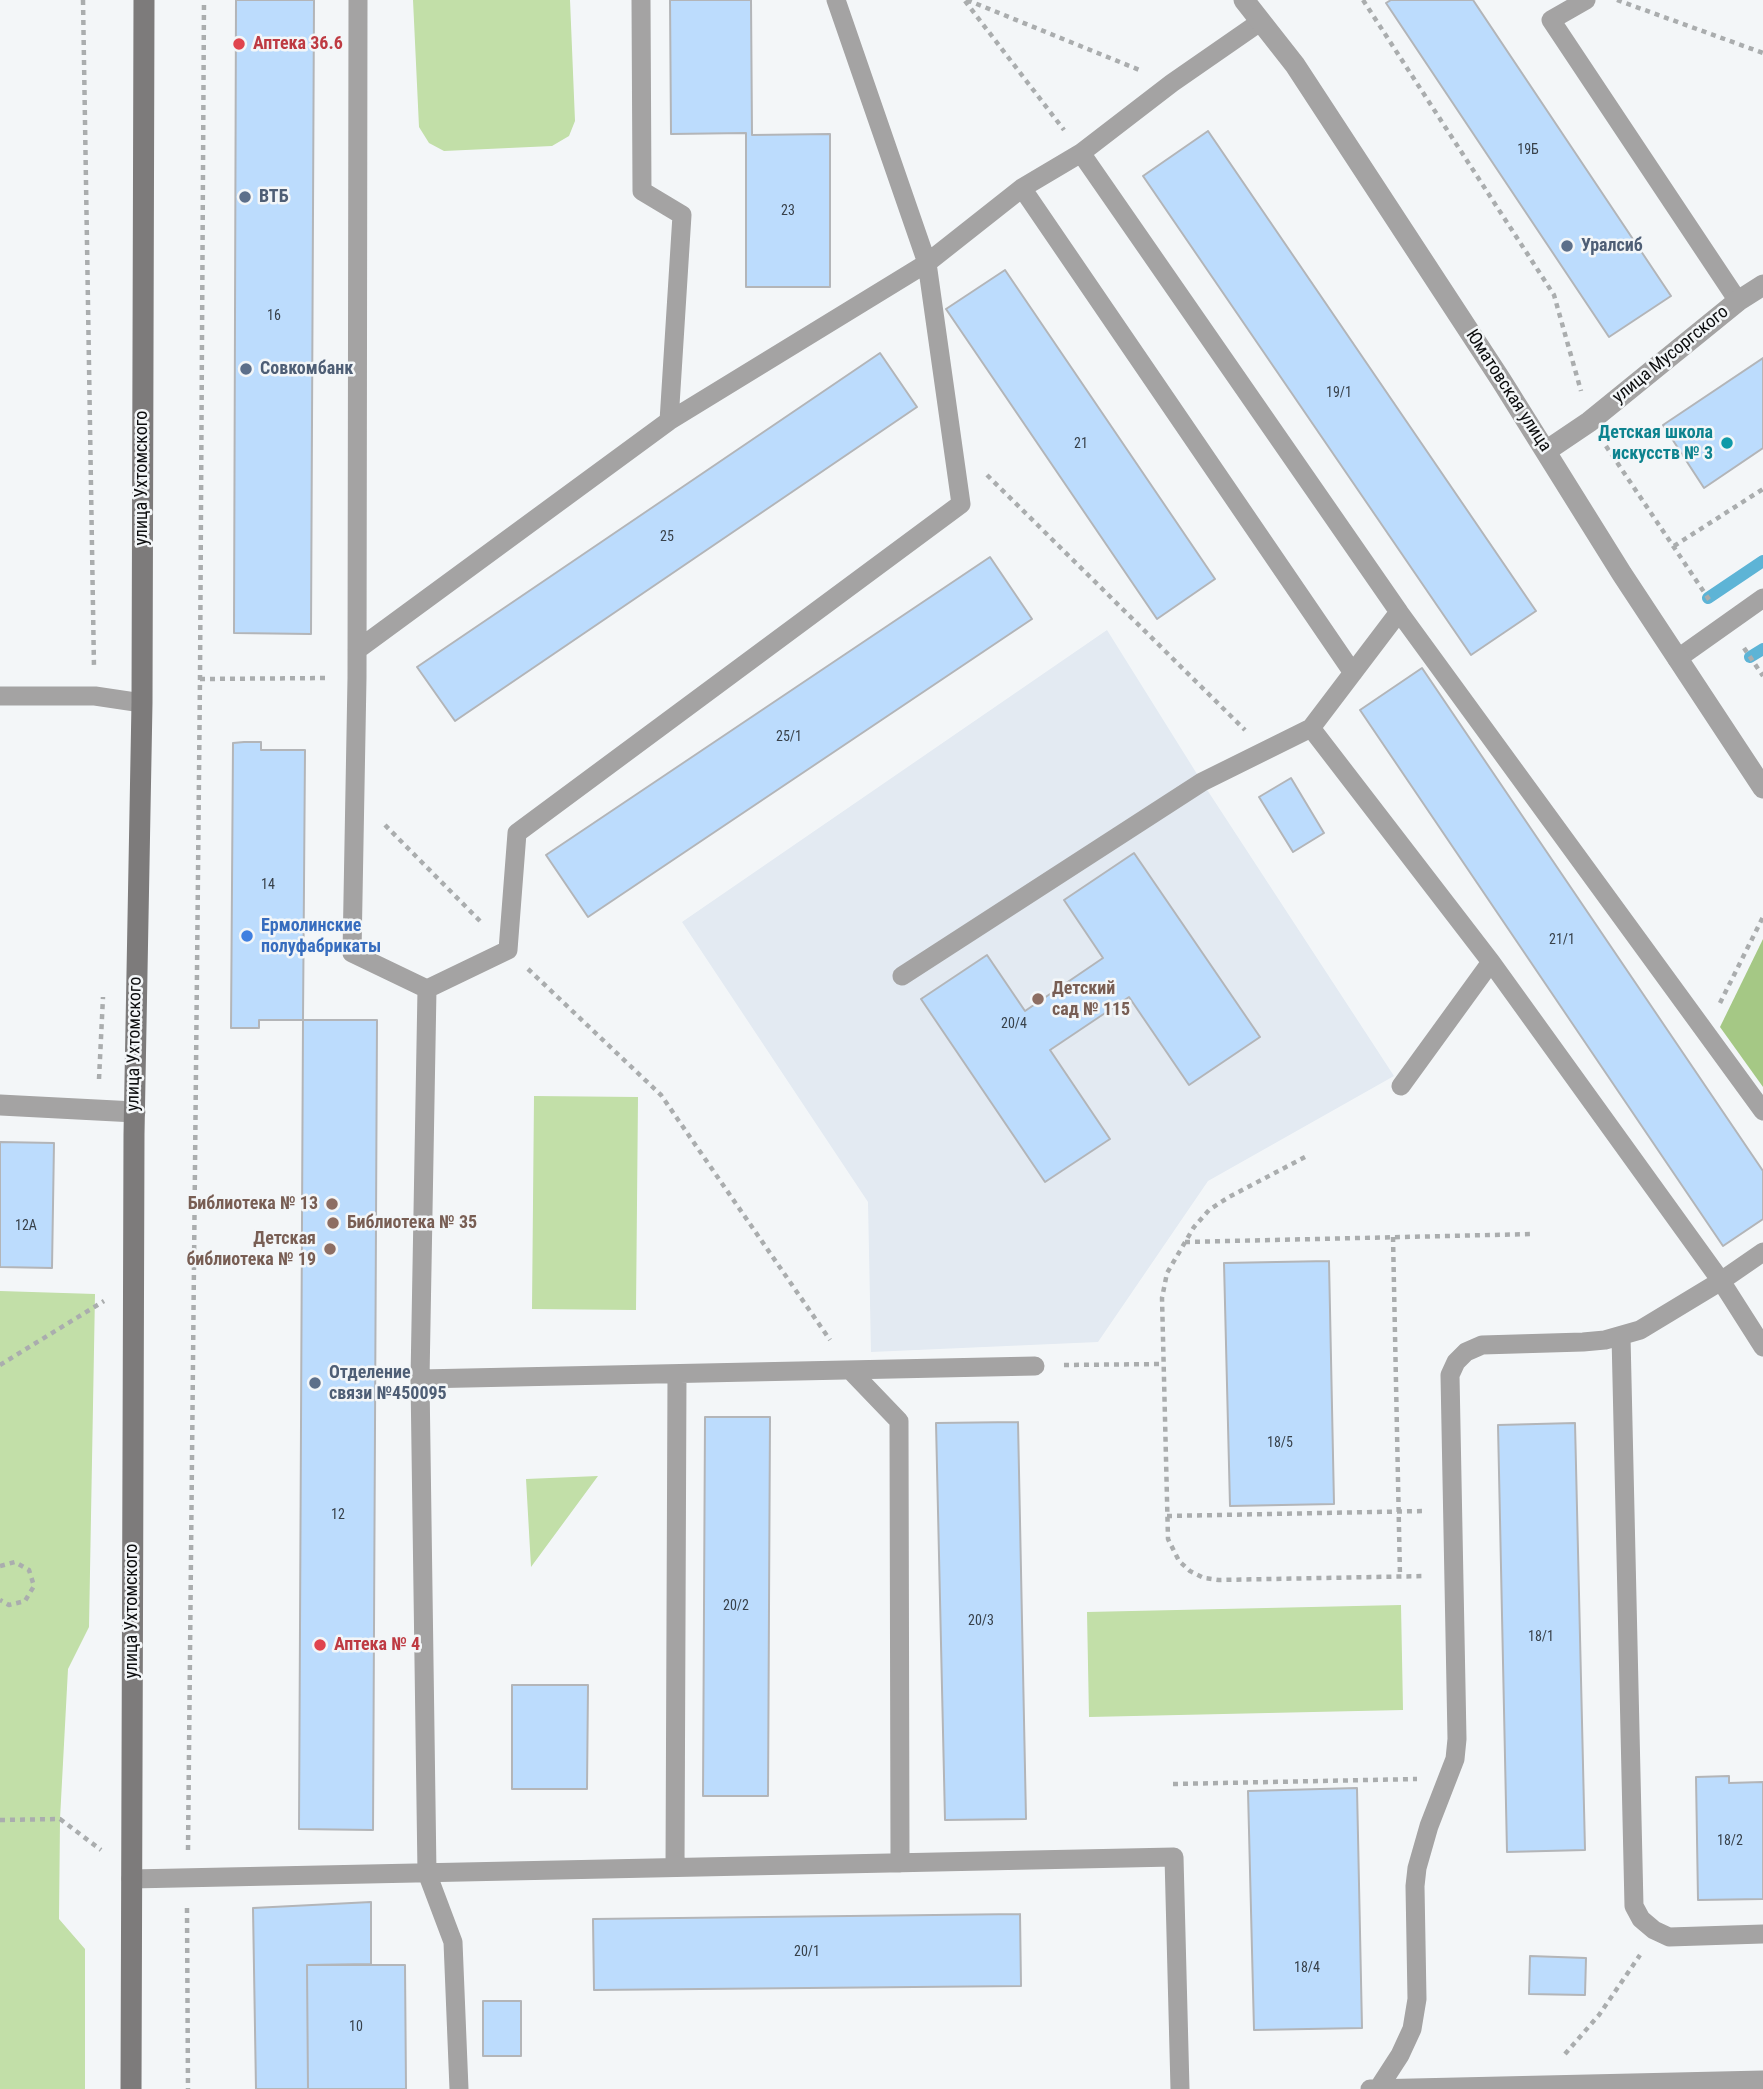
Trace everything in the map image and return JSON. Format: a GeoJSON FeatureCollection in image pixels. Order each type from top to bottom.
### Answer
{"type":"FeatureCollection","features":[{"type":"Feature","properties":{"kind":"street","name":"улица Ухтомского"},"geometry":{"type":"LineString","coordinates":[[131,2089],[135,1112],[142,703],[144,0]]}},
{"type":"Feature","properties":{"kind":"street","name":"Юматовская улица"},"geometry":{"type":"LineString","coordinates":[[1244,0],[1296,65],[1677,659],[1763,788]]}},
{"type":"Feature","properties":{"kind":"street","name":"улица Мусоргского"},"geometry":{"type":"LineString","coordinates":[[1546,451],[1589,422],[1738,301],[1763,285]]}},
{"type":"Feature","properties":{"kind":"street"},"geometry":{"type":"LineString","coordinates":[[0,1105],[135,1112]]}},
{"type":"Feature","properties":{"kind":"lane"},"geometry":{"type":"LineString","coordinates":[[358,0],[357,678],[352,953],[427,989]]}},
{"type":"Feature","properties":{"kind":"lane"},"geometry":{"type":"LineString","coordinates":[[641,0],[642,191],[682,215],[669,421]]}},
{"type":"Feature","properties":{"kind":"lane"},"geometry":{"type":"LineString","coordinates":[[427,989],[508,950],[517,833],[961,504],[928,263],[836,0]]}},
{"type":"Feature","properties":{"kind":"lane"},"geometry":{"type":"LineString","coordinates":[[1586,0],[1551,20],[1738,301]]}},
{"type":"Feature","properties":{"kind":"lane"},"geometry":{"type":"LineString","coordinates":[[356,650],[669,421],[928,263],[1022,188],[1081,153],[1172,83],[1260,22]]}},
{"type":"Feature","properties":{"kind":"lane"},"geometry":{"type":"LineString","coordinates":[[1081,153],[1399,612],[1763,1111]]}},
{"type":"Feature","properties":{"kind":"lane"},"geometry":{"type":"LineString","coordinates":[[1022,188],[1353,673]]}},
{"type":"Feature","properties":{"kind":"lane"},"geometry":{"type":"LineString","coordinates":[[1677,659],[1763,598]]}},
{"type":"Feature","properties":{"kind":"lane"},"geometry":{"type":"LineString","coordinates":[[902,976],[1202,782],[1311,728],[1399,612]]}},
{"type":"Feature","properties":{"kind":"lane"},"geometry":{"type":"LineString","coordinates":[[0,696],[94,696],[142,703]]}},
{"type":"Feature","properties":{"kind":"lane"},"geometry":{"type":"LineString","coordinates":[[1311,728],[1491,962],[1721,1281],[1763,1346]]}},
{"type":"Feature","properties":{"kind":"lane"},"geometry":{"type":"LineString","coordinates":[[1401,1086],[1491,962]]}},
{"type":"Feature","properties":{"kind":"lane"},"geometry":{"type":"LineString","coordinates":[[427,989],[420,1379],[426,1873],[453,1942],[459,2089]]}},
{"type":"Feature","properties":{"kind":"lane"},"geometry":{"type":"LineString","coordinates":[[1378,2089],[1406,2043],[1415,2015],[1417,1868],[1429,1826],[1455,1759],[1457,1739],[1450,1375],[1456,1362],[1466,1352],[1482,1345],[1583,1342],[1640,1330],[1763,1252]]}},
{"type":"Feature","properties":{"kind":"lane"},"geometry":{"type":"LineString","coordinates":[[1621,1336],[1634,1906],[1641,1919],[1654,1930],[1669,1937],[1763,1934]]}},
{"type":"Feature","properties":{"kind":"lane"},"geometry":{"type":"LineString","coordinates":[[420,1379],[1035,1366]]}},
{"type":"Feature","properties":{"kind":"lane"},"geometry":{"type":"LineString","coordinates":[[850,1370],[899,1421],[901,1863]]}},
{"type":"Feature","properties":{"kind":"lane"},"geometry":{"type":"LineString","coordinates":[[675,1867],[677,1374]]}},
{"type":"Feature","properties":{"kind":"lane"},"geometry":{"type":"LineString","coordinates":[[131,1879],[1174,1857],[1180,2089]]}},
{"type":"Feature","properties":{"kind":"lane"},"geometry":{"type":"LineString","coordinates":[[1369,2089],[1763,2080]]}},
{"type":"Feature","properties":{"kind":"path"},"geometry":{"type":"LineString","coordinates":[[83,0],[94,696]]}},
{"type":"Feature","properties":{"kind":"path"},"geometry":{"type":"LineString","coordinates":[[188,2089],[187,1878],[200,679],[204,0]]}},
{"type":"Feature","properties":{"kind":"path"},"geometry":{"type":"LineString","coordinates":[[966,0],[1172,83]]}},
{"type":"Feature","properties":{"kind":"path"},"geometry":{"type":"LineString","coordinates":[[966,0],[1081,153]]}},
{"type":"Feature","properties":{"kind":"path"},"geometry":{"type":"LineString","coordinates":[[1363,0],[1554,295],[1589,422],[1726,622]]}},
{"type":"Feature","properties":{"kind":"path"},"geometry":{"type":"LineString","coordinates":[[1617,0],[1763,53]]}},
{"type":"Feature","properties":{"kind":"path"},"geometry":{"type":"LineString","coordinates":[[951,440],[1265,751]]}},
{"type":"Feature","properties":{"kind":"path"},"geometry":{"type":"LineString","coordinates":[[1674,546],[1763,489]]}},
{"type":"Feature","properties":{"kind":"path"},"geometry":{"type":"LineString","coordinates":[[200,679],[357,678]]}},
{"type":"Feature","properties":{"kind":"path"},"geometry":{"type":"LineString","coordinates":[[355,794],[508,950],[661,1095],[850,1370]]}},
{"type":"Feature","properties":{"kind":"path"},"geometry":{"type":"LineString","coordinates":[[1705,1032],[1763,917]]}},
{"type":"Feature","properties":{"kind":"path"},"geometry":{"type":"LineString","coordinates":[[98,1109],[103,986]]}},
{"type":"Feature","properties":{"kind":"path"},"geometry":{"type":"LineString","coordinates":[[1306,1157],[1219,1203],[1200,1218],[1171,1263],[1162,1298],[1167,1516],[1171,1548],[1179,1561],[1190,1571],[1204,1578],[1219,1580],[1454,1576]]}},
{"type":"Feature","properties":{"kind":"path"},"geometry":{"type":"LineString","coordinates":[[1184,1242],[1534,1234]]}},
{"type":"Feature","properties":{"kind":"path"},"geometry":{"type":"LineString","coordinates":[[1393,1237],[1400,1577]]}},
{"type":"Feature","properties":{"kind":"path"},"geometry":{"type":"LineString","coordinates":[[0,1365],[109,1298]]}},
{"type":"Feature","properties":{"kind":"path"},"geometry":{"type":"LineString","coordinates":[[1035,1366],[1163,1364]]}},
{"type":"Feature","properties":{"kind":"path"},"geometry":{"type":"LineString","coordinates":[[1167,1516],[1452,1510]]}},
{"type":"Feature","properties":{"kind":"path"},"geometry":{"type":"LineString","coordinates":[[0,1566],[15,1562],[29,1570],[34,1586],[25,1601],[9,1605],[0,1600]]}},
{"type":"Feature","properties":{"kind":"path"},"geometry":{"type":"LineString","coordinates":[[1173,1784],[1449,1778]]}},
{"type":"Feature","properties":{"kind":"path"},"geometry":{"type":"LineString","coordinates":[[0,1819],[60,1819],[105,1853],[131,1879]]}},
{"type":"Feature","properties":{"kind":"path"},"geometry":{"type":"LineString","coordinates":[[1533,2085],[1599,2015],[1654,1930]]}},
{"type":"Feature","properties":{"kind":"shaded area","name":"Детский сад № 115"},"geometry":{"type":"Polygon","coordinates":[[[1107,630],[1202,782],[1394,1076],[1208,1181],[1098,1342],[871,1352],[868,1202],[682,922],[1107,630]]]}},
{"type":"Feature","properties":{"kind":"green space"},"geometry":{"type":"Polygon","coordinates":[[[413,0],[570,0],[575,121],[569,136],[552,146],[444,151],[429,143],[419,127],[413,0]]]}},
{"type":"Feature","properties":{"kind":"green space"},"geometry":{"type":"Polygon","coordinates":[[[1763,939],[1763,1087],[1720,1027],[1763,939]]]}},
{"type":"Feature","properties":{"kind":"green space"},"geometry":{"type":"Polygon","coordinates":[[[534,1096],[638,1097],[636,1310],[532,1309],[534,1096]]]}},
{"type":"Feature","properties":{"kind":"green space"},"geometry":{"type":"Polygon","coordinates":[[[0,1291],[95,1294],[89,1627],[68,1669],[60,1819],[59,1919],[85,1949],[85,2089],[0,2089],[0,1291]]]}},
{"type":"Feature","properties":{"kind":"green space"},"geometry":{"type":"Polygon","coordinates":[[[598,1476],[531,1567],[526,1479],[598,1476]]]}},
{"type":"Feature","properties":{"kind":"green space"},"geometry":{"type":"Polygon","coordinates":[[[1401,1605],[1403,1710],[1089,1717],[1087,1612],[1401,1605]]]}},
{"type":"Feature","properties":{"kind":"building"},"geometry":{"type":"Polygon","coordinates":[[[236,0],[314,0],[311,634],[234,633],[236,0]]]}},
{"type":"Feature","properties":{"kind":"building"},"geometry":{"type":"Polygon","coordinates":[[[670,0],[751,0],[752,135],[830,134],[830,287],[746,287],[746,133],[671,134],[670,0]]]}},
{"type":"Feature","properties":{"kind":"building"},"geometry":{"type":"Polygon","coordinates":[[[1391,0],[1473,0],[1671,296],[1609,337],[1386,3],[1391,0]]]}},
{"type":"Feature","properties":{"kind":"building"},"geometry":{"type":"Polygon","coordinates":[[[1208,131],[1536,611],[1471,655],[1143,176],[1208,131]]]}},
{"type":"Feature","properties":{"kind":"building"},"geometry":{"type":"Polygon","coordinates":[[[1005,270],[1215,579],[1157,619],[946,309],[1005,270]]]}},
{"type":"Feature","properties":{"kind":"building"},"geometry":{"type":"Polygon","coordinates":[[[880,353],[917,407],[455,721],[417,667],[880,353]]]}},
{"type":"Feature","properties":{"kind":"building"},"geometry":{"type":"Polygon","coordinates":[[[1763,358],[1763,448],[1704,488],[1663,425],[1763,358]]]}},
{"type":"Feature","properties":{"kind":"building"},"geometry":{"type":"Polygon","coordinates":[[[990,557],[1032,619],[588,917],[546,855],[990,557]]]}},
{"type":"Feature","properties":{"kind":"building"},"geometry":{"type":"Polygon","coordinates":[[[1422,668],[1763,1171],[1763,1219],[1723,1246],[1360,710],[1422,668]]]}},
{"type":"Feature","properties":{"kind":"building"},"geometry":{"type":"Polygon","coordinates":[[[261,742],[261,750],[305,750],[303,1020],[259,1020],[259,1028],[231,1028],[233,743],[261,742]]]}},
{"type":"Feature","properties":{"kind":"building"},"geometry":{"type":"Polygon","coordinates":[[[1291,778],[1324,833],[1293,852],[1259,797],[1291,778]]]}},
{"type":"Feature","properties":{"kind":"building"},"geometry":{"type":"Polygon","coordinates":[[[1134,853],[1260,1037],[1189,1085],[1129,997],[1050,1050],[1110,1139],[1045,1182],[921,999],[987,955],[1025,1011],[1103,958],[1064,900],[1134,853]]]}},
{"type":"Feature","properties":{"kind":"building"},"geometry":{"type":"Polygon","coordinates":[[[303,1020],[377,1020],[373,1830],[299,1829],[303,1020]]]}},
{"type":"Feature","properties":{"kind":"building"},"geometry":{"type":"Polygon","coordinates":[[[0,1142],[54,1143],[52,1268],[0,1267],[0,1142]]]}},
{"type":"Feature","properties":{"kind":"building"},"geometry":{"type":"Polygon","coordinates":[[[1329,1261],[1334,1504],[1230,1506],[1224,1263],[1329,1261]]]}},
{"type":"Feature","properties":{"kind":"building"},"geometry":{"type":"Polygon","coordinates":[[[705,1417],[770,1417],[768,1796],[703,1796],[705,1417]]]}},
{"type":"Feature","properties":{"kind":"building"},"geometry":{"type":"Polygon","coordinates":[[[1018,1422],[1026,1819],[945,1820],[936,1423],[1018,1422]]]}},
{"type":"Feature","properties":{"kind":"building"},"geometry":{"type":"Polygon","coordinates":[[[1575,1423],[1585,1850],[1507,1852],[1498,1425],[1575,1423]]]}},
{"type":"Feature","properties":{"kind":"building"},"geometry":{"type":"Polygon","coordinates":[[[512,1685],[588,1685],[587,1789],[512,1789],[512,1685]]]}},
{"type":"Feature","properties":{"kind":"building"},"geometry":{"type":"Polygon","coordinates":[[[1729,1776],[1729,1783],[1763,1782],[1763,1899],[1698,1900],[1696,1777],[1729,1776]]]}},
{"type":"Feature","properties":{"kind":"building"},"geometry":{"type":"Polygon","coordinates":[[[1357,1788],[1362,2028],[1254,2030],[1248,1791],[1357,1788]]]}},
{"type":"Feature","properties":{"kind":"building"},"geometry":{"type":"Polygon","coordinates":[[[371,1902],[371,1964],[307,1965],[308,2089],[256,2089],[253,1908],[371,1902]]]}},
{"type":"Feature","properties":{"kind":"building"},"geometry":{"type":"Polygon","coordinates":[[[1020,1914],[1021,1986],[594,1990],[593,1919],[1020,1914]]]}},
{"type":"Feature","properties":{"kind":"building"},"geometry":{"type":"Polygon","coordinates":[[[1530,1956],[1586,1958],[1585,1995],[1529,1994],[1530,1956]]]}},
{"type":"Feature","properties":{"kind":"building"},"geometry":{"type":"Polygon","coordinates":[[[307,1965],[405,1965],[406,2089],[308,2089],[307,1965]]]}},
{"type":"Feature","properties":{"kind":"building"},"geometry":{"type":"Polygon","coordinates":[[[483,2001],[521,2001],[521,2056],[483,2056],[483,2001]]]}},
{"type":"Feature","properties":{"kind":"waterway"},"geometry":{"type":"LineString","coordinates":[[1708,598],[1763,561]]}},
{"type":"Feature","properties":{"kind":"waterway"},"geometry":{"type":"LineString","coordinates":[[1750,657],[1763,649]]}},
{"type":"Feature","properties":{"kind":"place","name":"Аптека 36.6"},"geometry":{"type":"Point","coordinates":[239,44]}},
{"type":"Feature","properties":{"kind":"place","name":"ВТБ"},"geometry":{"type":"Point","coordinates":[245,197]}},
{"type":"Feature","properties":{"kind":"place","name":"Уралсиб"},"geometry":{"type":"Point","coordinates":[1567,246]}},
{"type":"Feature","properties":{"kind":"place","name":"Совкомбанк"},"geometry":{"type":"Point","coordinates":[246,369]}},
{"type":"Feature","properties":{"kind":"place","name":"Детская школа искусств № 3"},"geometry":{"type":"Point","coordinates":[1727,443]}},
{"type":"Feature","properties":{"kind":"place","name":"Ермолинские полуфабрикаты"},"geometry":{"type":"Point","coordinates":[247,936]}},
{"type":"Feature","properties":{"kind":"place","name":"Детский сад № 115"},"geometry":{"type":"Point","coordinates":[1038,999]}},
{"type":"Feature","properties":{"kind":"place","name":"Библиотека № 13"},"geometry":{"type":"Point","coordinates":[332,1204]}},
{"type":"Feature","properties":{"kind":"place","name":"Библиотека № 35"},"geometry":{"type":"Point","coordinates":[333,1223]}},
{"type":"Feature","properties":{"kind":"place","name":"Детская библиотека № 19"},"geometry":{"type":"Point","coordinates":[330,1249]}},
{"type":"Feature","properties":{"kind":"place","name":"Отделение связи №450095"},"geometry":{"type":"Point","coordinates":[315,1383]}},
{"type":"Feature","properties":{"kind":"place","name":"Аптека № 4"},"geometry":{"type":"Point","coordinates":[320,1645]}}]}
